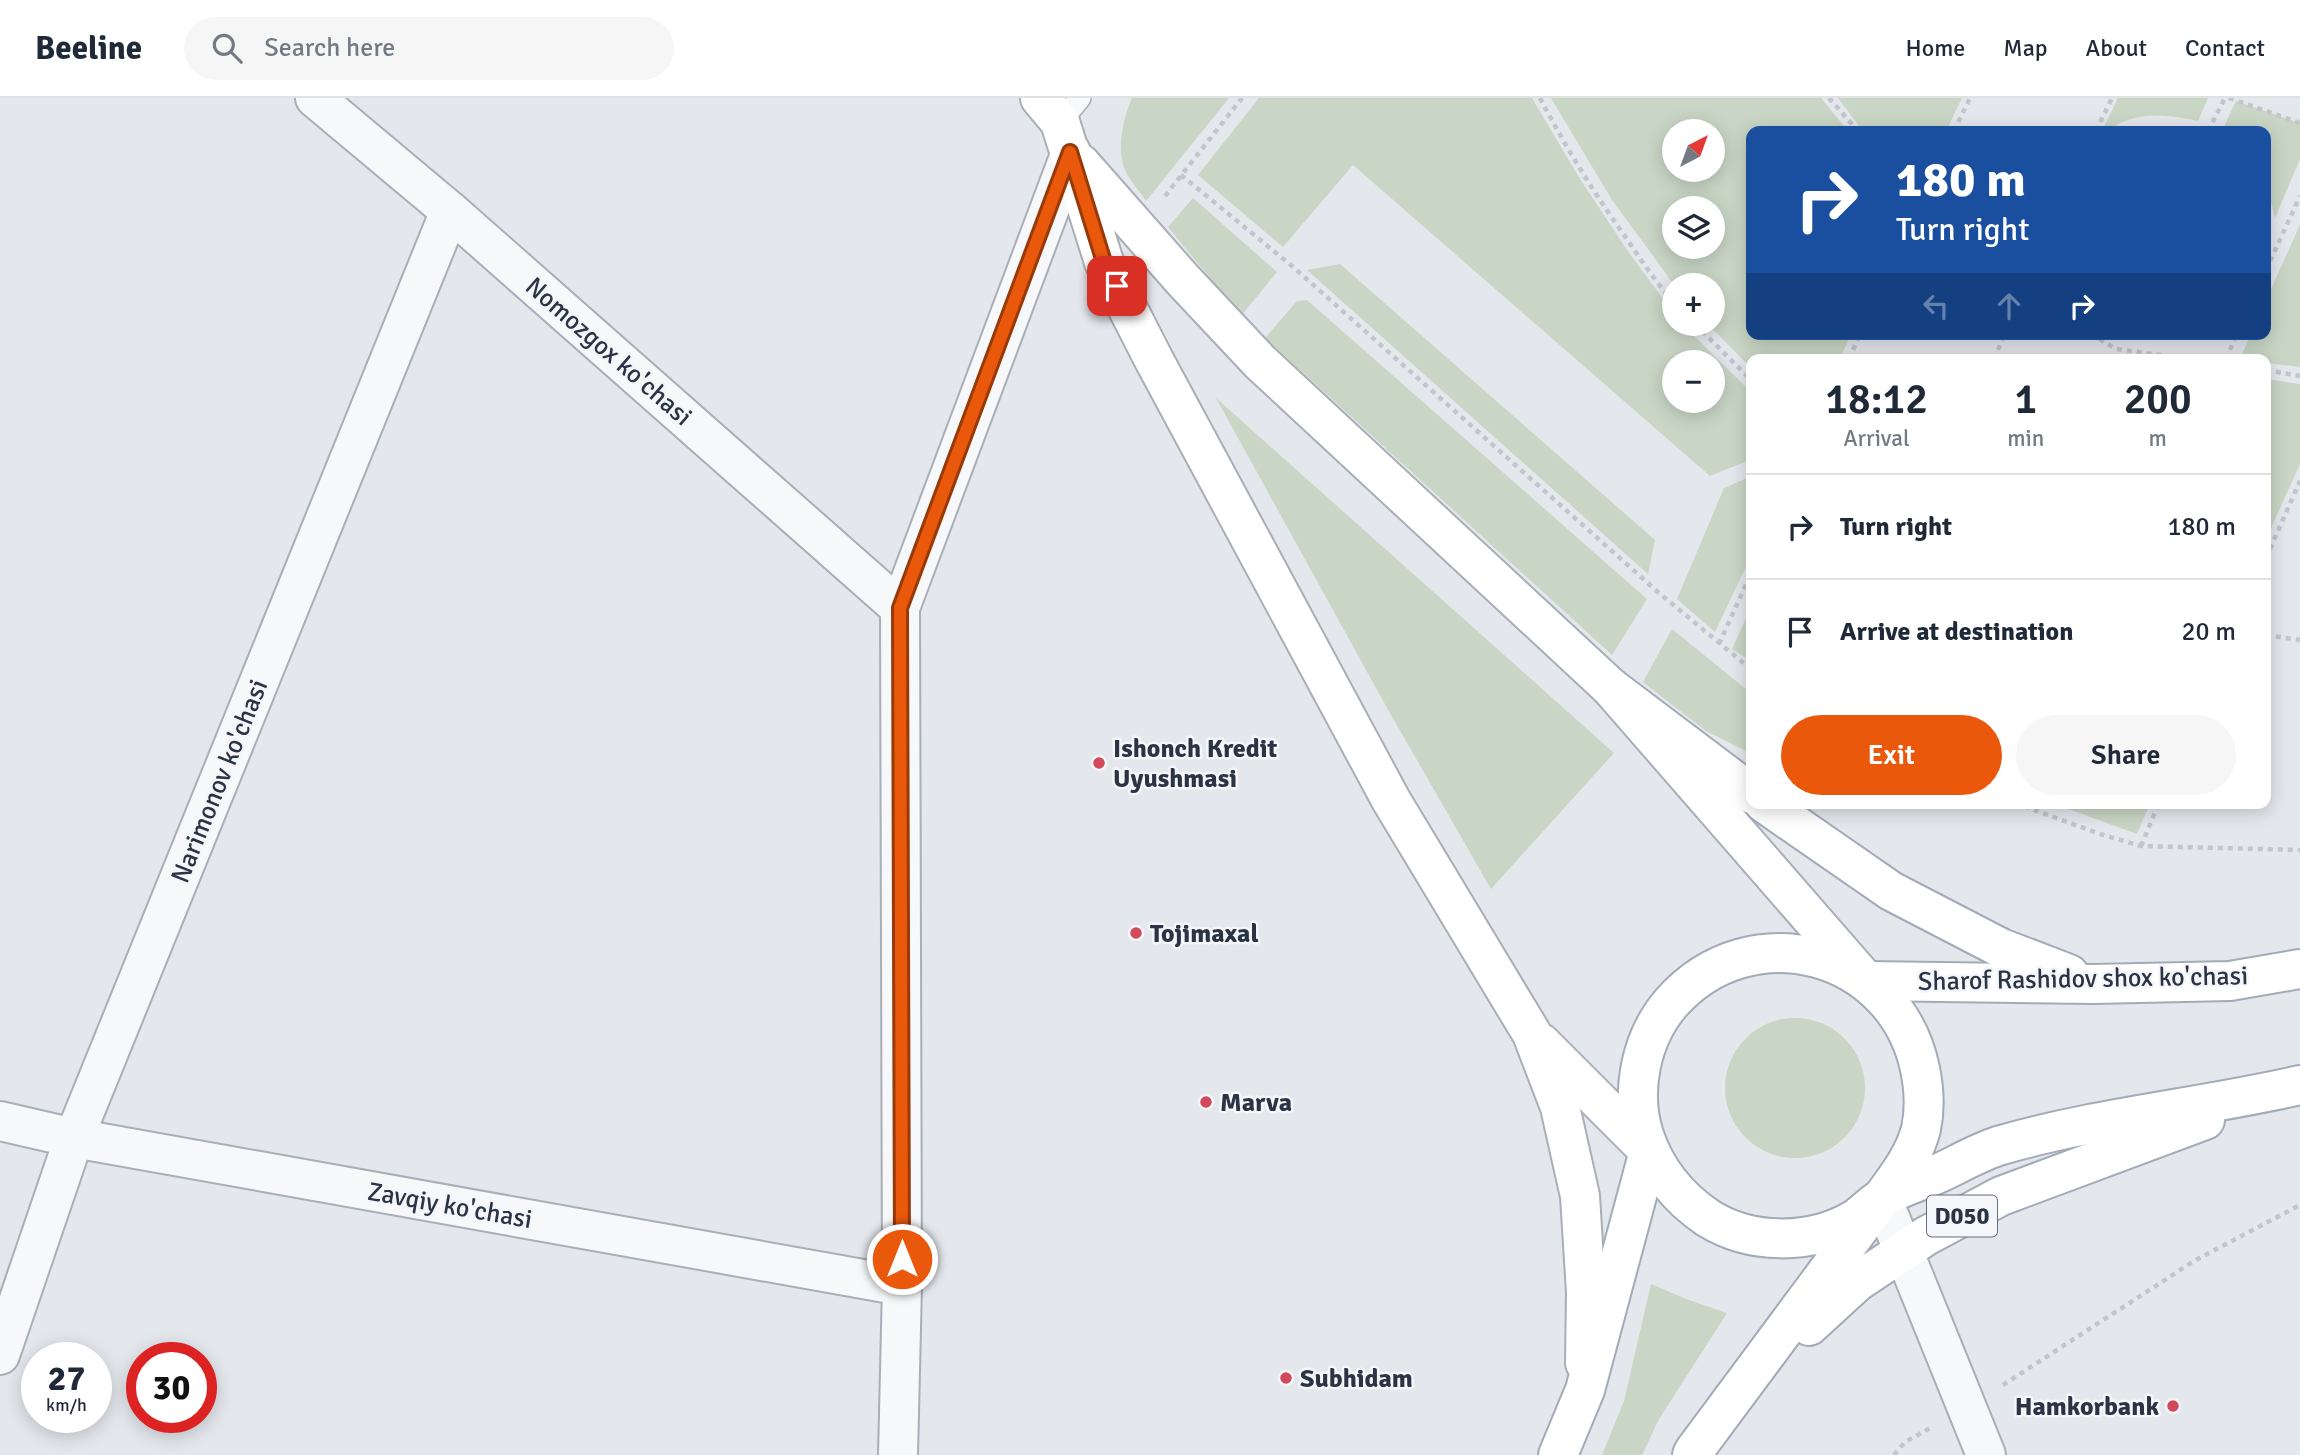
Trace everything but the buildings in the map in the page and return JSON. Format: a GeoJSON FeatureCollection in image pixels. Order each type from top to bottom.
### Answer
{"type":"FeatureCollection","features":[{"type":"Feature","properties":{"kind":"main road"},"geometry":{"type":"LineString","coordinates":[[1063,117],[1138,229],[1260,362],[1610,687],[1746,789]]}},
{"type":"Feature","properties":{"kind":"main road"},"geometry":{"type":"LineString","coordinates":[[1063,117],[1104,262],[1154,360],[1391,800],[1532,1034],[1560,1107],[1580,1196],[1586,1292],[1585,1390]]}},
{"type":"Feature","properties":{"kind":"main road"},"geometry":{"type":"LineString","coordinates":[[1610,687],[1866,981]]}},
{"type":"Feature","properties":{"kind":"main road"},"geometry":{"type":"LineString","coordinates":[[1773,809],[1891,891],[2001,948],[2094,984]]}},
{"type":"Feature","properties":{"kind":"main road","name":"Sharof Rashidov shox ko'chasi"},"geometry":{"type":"LineString","coordinates":[[1693,1453],[1882,1198],[1907,1166],[1921,1128],[1924,1086],[1916,1046],[1895,1010],[1866,981],[1840,965],[1810,956],[1779,953],[1748,956],[1719,967],[1692,983],[1664,1013],[1653,1030],[1642,1059],[1638,1090],[1640,1121],[1649,1151],[1666,1181],[1690,1206],[1720,1225],[1753,1236],[1787,1239],[1822,1233],[1854,1219],[1882,1198],[1995,1147],[2130,1115],[2298,1085]]}},
{"type":"Feature","properties":{"kind":"main road","name":"Sharof Rashidov shox ko'chasi"},"geometry":{"type":"LineString","coordinates":[[1866,981],[2094,984],[2230,981],[2300,969]]}},
{"type":"Feature","properties":{"kind":"main road"},"geometry":{"type":"LineString","coordinates":[[1532,1034],[1649,1151],[1585,1390],[1558,1455]]}},
{"type":"Feature","properties":{"kind":"main road","name":"D050"},"geometry":{"type":"LineString","coordinates":[[1693,1453],[1779,1354],[1857,1282],[1926,1236],[2001,1196],[2298,1085]]}},
{"type":"Feature","properties":{"kind":"street","name":"Nomozgox ko'chasi"},"geometry":{"type":"LineString","coordinates":[[314,98],[450,211],[900,608]]}},
{"type":"Feature","properties":{"kind":"street"},"geometry":{"type":"LineString","coordinates":[[898,1455],[902,1286],[900,608],[1063,117]]}},
{"type":"Feature","properties":{"kind":"street","name":"Narimonov ko'chasi"},"geometry":{"type":"LineString","coordinates":[[0,1355],[74,1138],[450,211]]}},
{"type":"Feature","properties":{"kind":"street","name":"Zavqiy ko'chasi"},"geometry":{"type":"LineString","coordinates":[[0,1121],[74,1138],[902,1286]]}},
{"type":"Feature","properties":{"kind":"street"},"geometry":{"type":"LineString","coordinates":[[1882,1198],[1986,1455]]}},
{"type":"Feature","properties":{"kind":"path"},"geometry":{"type":"LineString","coordinates":[[1138,229],[1242,98]]}},
{"type":"Feature","properties":{"kind":"path"},"geometry":{"type":"LineString","coordinates":[[1541,98],[1559,136],[1662,289]]}},
{"type":"Feature","properties":{"kind":"path"},"geometry":{"type":"LineString","coordinates":[[1829,98],[1854,126]]}},
{"type":"Feature","properties":{"kind":"path"},"geometry":{"type":"LineString","coordinates":[[1956,126],[1970,98]]}},
{"type":"Feature","properties":{"kind":"path"},"geometry":{"type":"LineString","coordinates":[[2098,126],[2112,98]]}},
{"type":"Feature","properties":{"kind":"path"},"geometry":{"type":"LineString","coordinates":[[2211,126],[2227,98],[2300,123]]}},
{"type":"Feature","properties":{"kind":"path"},"geometry":{"type":"LineString","coordinates":[[1181,175],[1292,266],[1718,644],[1746,665]]}},
{"type":"Feature","properties":{"kind":"path"},"geometry":{"type":"LineString","coordinates":[[2271,259],[2300,195]]}},
{"type":"Feature","properties":{"kind":"path"},"geometry":{"type":"LineString","coordinates":[[1707,336],[1746,375]]}},
{"type":"Feature","properties":{"kind":"path"},"geometry":{"type":"LineString","coordinates":[[2101,340],[2116,349],[2152,354]]}},
{"type":"Feature","properties":{"kind":"path"},"geometry":{"type":"LineString","coordinates":[[2271,371],[2300,376]]}},
{"type":"Feature","properties":{"kind":"path"},"geometry":{"type":"LineString","coordinates":[[2271,547],[2300,481]]}},
{"type":"Feature","properties":{"kind":"path"},"geometry":{"type":"LineString","coordinates":[[1718,644],[1746,584]]}},
{"type":"Feature","properties":{"kind":"path"},"geometry":{"type":"LineString","coordinates":[[2271,636],[2300,640]]}},
{"type":"Feature","properties":{"kind":"path"},"geometry":{"type":"LineString","coordinates":[[2031,809],[2141,846],[2300,850]]}},
{"type":"Feature","properties":{"kind":"path"},"geometry":{"type":"LineString","coordinates":[[2141,846],[2156,809]]}},
{"type":"Feature","properties":{"kind":"path"},"geometry":{"type":"LineString","coordinates":[[1894,1455],[1905,1442],[1966,1410],[2194,1261],[2300,1205]]}},
{"type":"Feature","properties":{"kind":"green space"},"geometry":{"type":"Polygon","coordinates":[[[1132,98],[1229,98],[1146,201],[1127,174],[1121,156],[1123,125],[1132,98]]]}},
{"type":"Feature","properties":{"kind":"green space"},"geometry":{"type":"Polygon","coordinates":[[[1259,98],[1532,98],[1580,179],[1662,297],[1662,336],[1694,336],[1708,350],[1662,350],[1662,413],[1725,413],[1725,366],[1746,387],[1746,461],[1710,476],[1353,165],[1283,247],[1198,175],[1259,98]]]}},
{"type":"Feature","properties":{"kind":"green space"},"geometry":{"type":"Polygon","coordinates":[[[1551,98],[1821,98],[1844,126],[1746,126],[1746,340],[1848,340],[1842,354],[1746,354],[1746,363],[1720,336],[1725,336],[1725,273],[1665,273],[1612,200],[1551,98]]]}},
{"type":"Feature","properties":{"kind":"green space"},"geometry":{"type":"Polygon","coordinates":[[[1838,98],[1962,98],[1948,126],[1859,126],[1838,98]]]}},
{"type":"Feature","properties":{"kind":"green space"},"geometry":{"type":"Polygon","coordinates":[[[2118,98],[2208,98],[2198,121],[2150,116],[2115,126],[2104,126],[2118,98]]]}},
{"type":"Feature","properties":{"kind":"green space"},"geometry":{"type":"Polygon","coordinates":[[[2236,101],[2300,123],[2300,159],[2275,218],[2271,202],[2271,126],[2224,126],[2236,101]]]}},
{"type":"Feature","properties":{"kind":"green space"},"geometry":{"type":"Polygon","coordinates":[[[1193,198],[1277,272],[1241,316],[1168,227],[1193,198]]]}},
{"type":"Feature","properties":{"kind":"green space"},"geometry":{"type":"Polygon","coordinates":[[[2300,225],[2300,367],[2271,364],[2271,354],[2242,354],[2248,340],[2271,340],[2271,289],[2300,225]]]}},
{"type":"Feature","properties":{"kind":"green space"},"geometry":{"type":"Polygon","coordinates":[[[1340,264],[1655,540],[1648,574],[1307,270],[1340,264]]]}},
{"type":"Feature","properties":{"kind":"green space"},"geometry":{"type":"Polygon","coordinates":[[[1307,300],[1647,599],[1612,655],[1265,338],[1297,301],[1307,300]]]}},
{"type":"Feature","properties":{"kind":"green space"},"geometry":{"type":"Polygon","coordinates":[[[2271,380],[2300,384],[2300,464],[2271,528],[2271,380]]]}},
{"type":"Feature","properties":{"kind":"green space"},"geometry":{"type":"Polygon","coordinates":[[[1216,398],[1614,753],[1491,889],[1387,708],[1216,398]]]}},
{"type":"Feature","properties":{"kind":"green space"},"geometry":{"type":"Polygon","coordinates":[[[1746,479],[1746,567],[1715,632],[1677,599],[1724,488],[1746,479]]]}},
{"type":"Feature","properties":{"kind":"green space"},"geometry":{"type":"Polygon","coordinates":[[[1746,618],[1746,658],[1732,649],[1746,618]]]}},
{"type":"Feature","properties":{"kind":"green space"},"geometry":{"type":"Polygon","coordinates":[[[1672,629],[1746,689],[1746,751],[1706,731],[1643,682],[1672,629]]]}},
{"type":"Feature","properties":{"kind":"green space"},"geometry":{"type":"Polygon","coordinates":[[[2068,809],[2147,809],[2137,834],[2068,809]]]}},
{"type":"Feature","properties":{"kind":"green space"},"geometry":{"type":"Polygon","coordinates":[[[1795,1018],[1822,1023],[1845,1038],[1860,1061],[1865,1088],[1860,1115],[1845,1138],[1822,1153],[1795,1158],[1768,1153],[1745,1138],[1730,1115],[1725,1088],[1730,1061],[1745,1038],[1768,1023],[1795,1018]]]}},
{"type":"Feature","properties":{"kind":"green space"},"geometry":{"type":"Polygon","coordinates":[[[1651,1284],[1727,1313],[1659,1419],[1642,1455],[1602,1455],[1624,1401],[1651,1284]]]}},
{"type":"Feature","properties":{"kind":"place","name":"Ishonch Kredit Uyushmasi"},"geometry":{"type":"Point","coordinates":[1099,763]}},
{"type":"Feature","properties":{"kind":"place","name":"Tojimaxal"},"geometry":{"type":"Point","coordinates":[1136,933]}},
{"type":"Feature","properties":{"kind":"place","name":"Marva"},"geometry":{"type":"Point","coordinates":[1206,1102]}},
{"type":"Feature","properties":{"kind":"place","name":"Subhidam"},"geometry":{"type":"Point","coordinates":[1286,1378]}},
{"type":"Feature","properties":{"kind":"place","name":"Hamkorbank"},"geometry":{"type":"Point","coordinates":[2173,1406]}},
{"type":"Feature","properties":{"kind":"route"},"geometry":{"type":"LineString","coordinates":[[902,1259],[900,608],[1070,152],[1104,262],[1117,286]]}}]}
